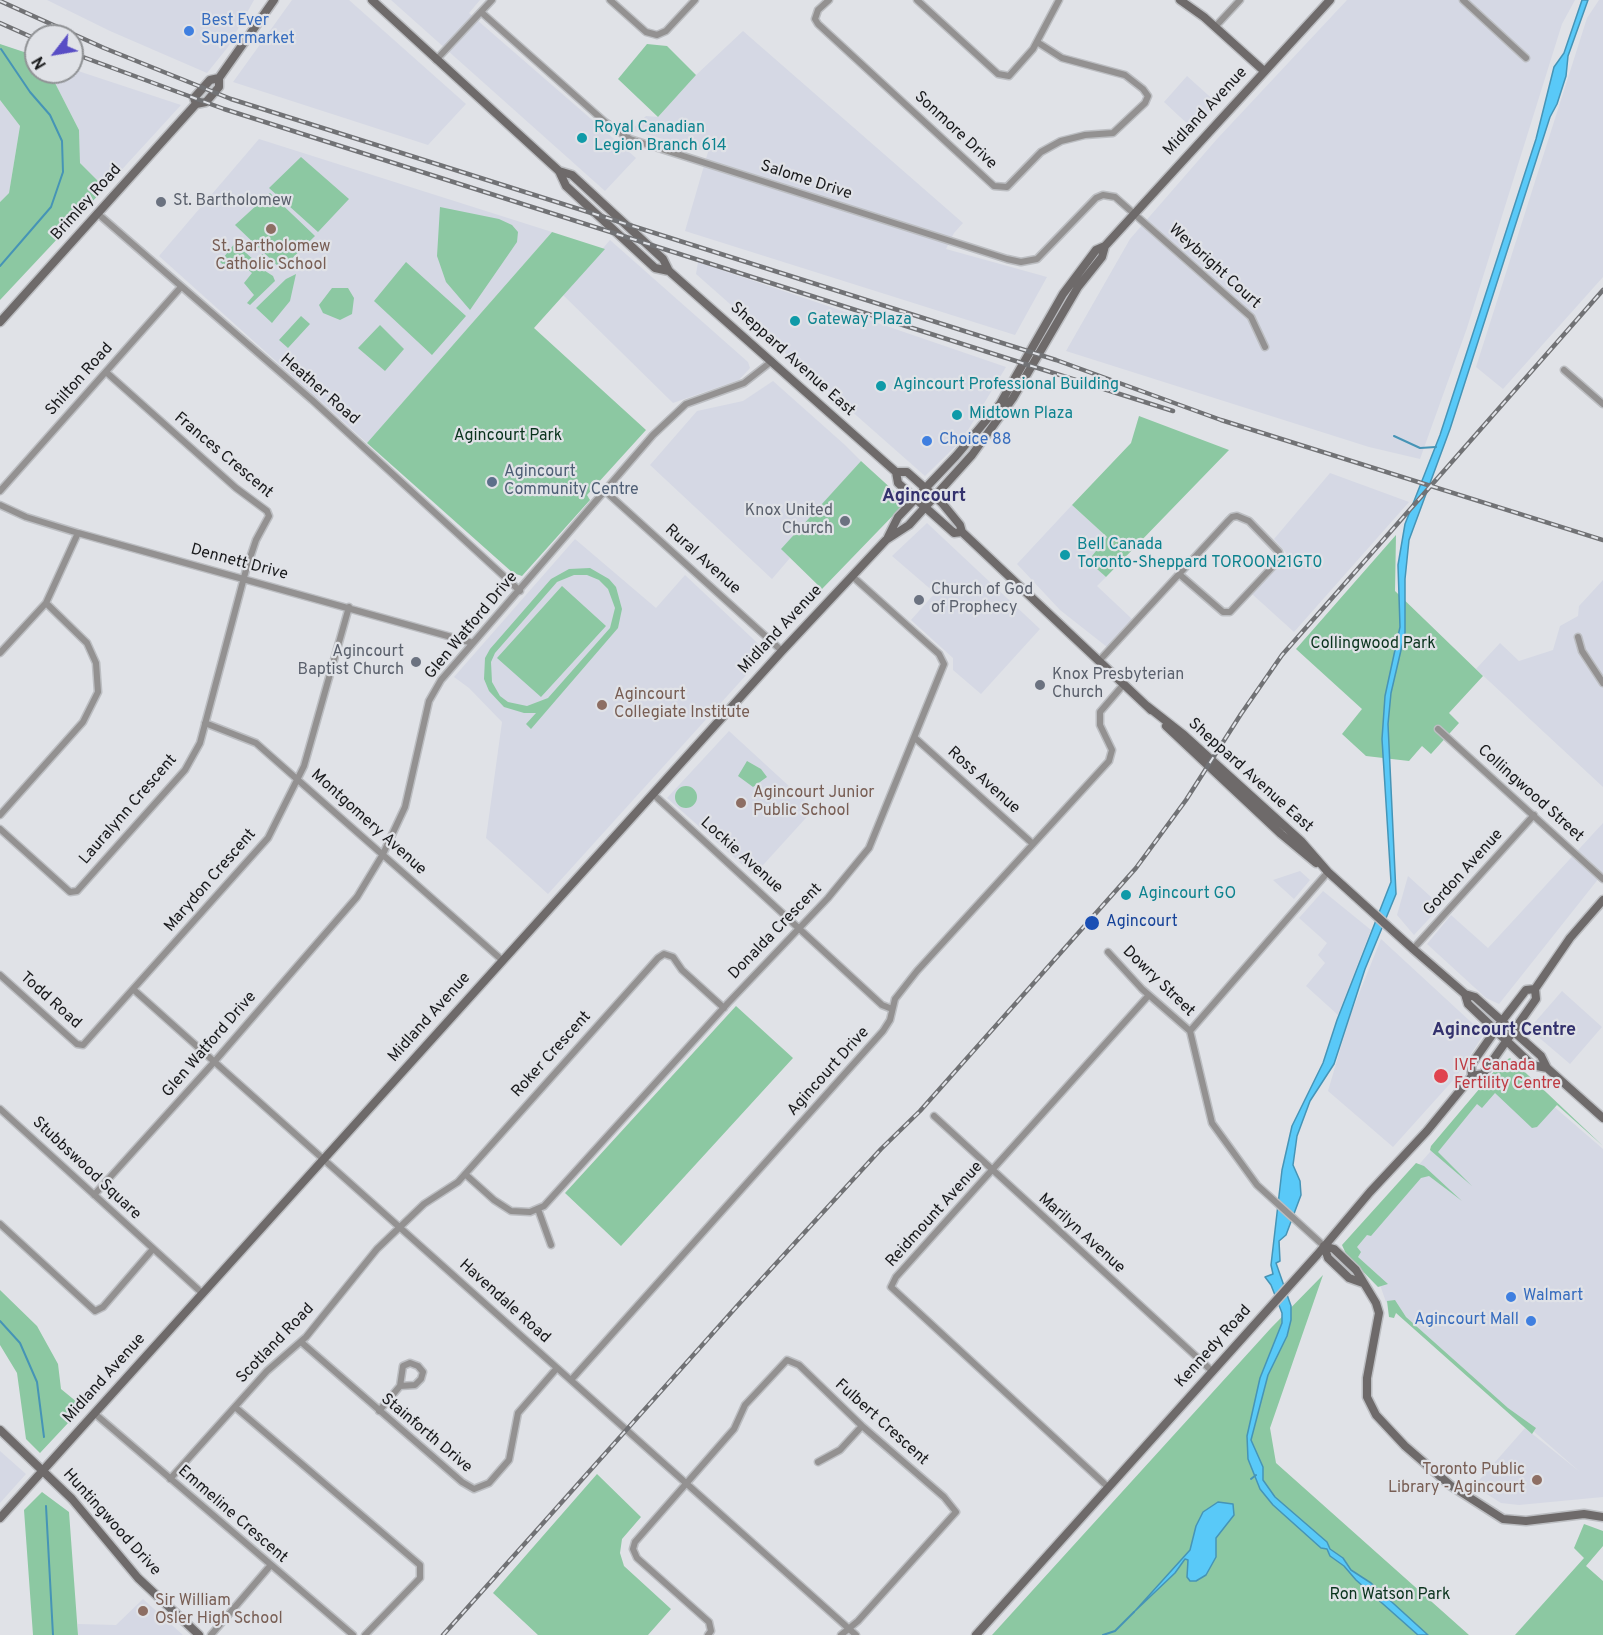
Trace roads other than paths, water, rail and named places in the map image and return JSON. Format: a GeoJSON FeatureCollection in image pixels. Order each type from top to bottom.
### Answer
{"type":"FeatureCollection","features":[{"type":"Feature","properties":{"kind":"main road","name":"Brimley Road"},"geometry":{"type":"LineString","coordinates":[[0,322],[196,104],[206,102],[219,87],[219,78],[274,0]]}},
{"type":"Feature","properties":{"kind":"main road","name":"Sheppard Avenue East"},"geometry":{"type":"LineString","coordinates":[[372,0],[559,171],[572,175],[663,259],[669,271],[896,472],[898,483],[954,533],[962,532]]}},
{"type":"Feature","properties":{"kind":"main road"},"geometry":{"type":"LineString","coordinates":[[1180,0],[1215,27],[1264,71]]}},
{"type":"Feature","properties":{"kind":"main road","name":"Midland Avenue"},"geometry":{"type":"LineString","coordinates":[[0,1518],[782,651],[886,540],[909,525],[986,439],[1078,287],[1101,257],[1105,246],[1330,0]]}},
{"type":"Feature","properties":{"kind":"main road","name":"Midland Avenue"},"geometry":{"type":"LineString","coordinates":[[886,540],[898,517],[985,424],[1000,404],[1063,294],[1096,250],[1105,246]]}},
{"type":"Feature","properties":{"kind":"main road","name":"Sheppard Avenue East"},"geometry":{"type":"LineString","coordinates":[[896,472],[907,472],[925,487],[954,517],[962,532],[1147,706],[1180,741],[1281,834],[1329,872],[1413,949],[1465,994],[1475,997],[1502,1021],[1541,1056],[1546,1068],[1603,1118]]}},
{"type":"Feature","properties":{"kind":"main road","name":"Kennedy Road"},"geometry":{"type":"LineString","coordinates":[[976,1635],[1427,1131],[1472,1076],[1483,1074],[1536,999],[1535,989],[1570,938],[1603,900]]}},
{"type":"Feature","properties":{"kind":"main road","name":"Kennedy Road"},"geometry":{"type":"LineString","coordinates":[[1472,1076],[1471,1065],[1502,1021],[1526,990],[1535,989]]}},
{"type":"Feature","properties":{"kind":"main road","name":"Sheppard Avenue East"},"geometry":{"type":"LineString","coordinates":[[1465,994],[1468,1004],[1532,1065],[1546,1068]]}},
{"type":"Feature","properties":{"kind":"main road"},"geometry":{"type":"LineString","coordinates":[[1324,1246],[1328,1258],[1349,1278],[1363,1283],[1374,1297],[1379,1313],[1367,1378],[1367,1397],[1376,1415],[1405,1446],[1450,1485],[1503,1519],[1526,1521],[1584,1514],[1603,1517]]}},
{"type":"Feature","properties":{"kind":"main road","name":"Huntingwood Drive"},"geometry":{"type":"LineString","coordinates":[[0,1430],[100,1531],[138,1578],[200,1635]]}},
{"type":"Feature","properties":{"kind":"street"},"geometry":{"type":"LineString","coordinates":[[436,60],[492,0]]}},
{"type":"Feature","properties":{"kind":"street"},"geometry":{"type":"LineString","coordinates":[[610,0],[646,32],[657,35],[666,32],[695,0]]}},
{"type":"Feature","properties":{"kind":"street","name":"Sonmore Drive"},"geometry":{"type":"LineString","coordinates":[[829,0],[818,10],[815,19],[818,24],[994,186],[1007,187],[1041,152],[1061,141],[1085,135],[1113,133],[1147,99],[1143,88],[1125,75],[1062,57],[1037,42]]}},
{"type":"Feature","properties":{"kind":"street"},"geometry":{"type":"LineString","coordinates":[[917,0],[998,74],[1009,76],[1037,42],[1059,0]]}},
{"type":"Feature","properties":{"kind":"street"},"geometry":{"type":"LineString","coordinates":[[1215,27],[1240,0]]}},
{"type":"Feature","properties":{"kind":"street"},"geometry":{"type":"LineString","coordinates":[[1463,0],[1526,58]]}},
{"type":"Feature","properties":{"kind":"street","name":"Salome Drive"},"geometry":{"type":"LineString","coordinates":[[481,12],[605,122],[630,139],[1007,259],[1021,262],[1037,259],[1099,196],[1118,198],[1134,213]]}},
{"type":"Feature","properties":{"kind":"street","name":"Heather Road"},"geometry":{"type":"LineString","coordinates":[[97,213],[312,400],[520,591]]}},
{"type":"Feature","properties":{"kind":"street","name":"Weybright Court"},"geometry":{"type":"LineString","coordinates":[[1134,213],[1251,317],[1265,347]]}},
{"type":"Feature","properties":{"kind":"street","name":"Shilton Road"},"geometry":{"type":"LineString","coordinates":[[0,491],[181,287]]}},
{"type":"Feature","properties":{"kind":"street","name":"Glen Watford Drive"},"geometry":{"type":"LineString","coordinates":[[94,1195],[215,1061],[357,897],[383,854],[405,807],[429,701],[441,680],[653,435],[686,404],[744,383],[772,361]]}},
{"type":"Feature","properties":{"kind":"street"},"geometry":{"type":"LineString","coordinates":[[1564,369],[1603,404]]}},
{"type":"Feature","properties":{"kind":"street","name":"Frances Crescent"},"geometry":{"type":"LineString","coordinates":[[106,372],[236,488],[267,511],[268,520],[256,540],[244,579]]}},
{"type":"Feature","properties":{"kind":"street","name":"Rural Avenue"},"geometry":{"type":"LineString","coordinates":[[605,491],[782,651]]}},
{"type":"Feature","properties":{"kind":"street","name":"Dennett Drive"},"geometry":{"type":"LineString","coordinates":[[0,505],[26,517],[78,533],[473,643]]}},
{"type":"Feature","properties":{"kind":"street"},"geometry":{"type":"LineString","coordinates":[[1099,661],[1179,574],[1228,521],[1237,516],[1249,521],[1279,552],[1278,559],[1272,567],[1230,612],[1223,612],[1179,574]]}},
{"type":"Feature","properties":{"kind":"street"},"geometry":{"type":"LineString","coordinates":[[0,653],[46,603],[78,533]]}},
{"type":"Feature","properties":{"kind":"street","name":"Donalda Crescent"},"geometry":{"type":"LineString","coordinates":[[538,1209],[555,1196],[724,1008],[828,898],[869,848],[915,738],[943,661],[939,654],[852,576]]}},
{"type":"Feature","properties":{"kind":"street","name":"Lauralynn Crescent"},"geometry":{"type":"LineString","coordinates":[[0,830],[70,892],[77,891],[185,770],[197,750],[244,579]]}},
{"type":"Feature","properties":{"kind":"street"},"geometry":{"type":"LineString","coordinates":[[0,815],[83,722],[98,692],[96,663],[87,643],[46,603]]}},
{"type":"Feature","properties":{"kind":"street","name":"Marydon Crescent"},"geometry":{"type":"LineString","coordinates":[[83,1045],[268,838],[299,779],[328,687],[348,607]]}},
{"type":"Feature","properties":{"kind":"street"},"geometry":{"type":"LineString","coordinates":[[1578,637],[1582,651],[1603,683]]}},
{"type":"Feature","properties":{"kind":"street","name":"Agincourt Drive"},"geometry":{"type":"LineString","coordinates":[[571,1380],[883,1031],[890,1020],[895,999],[917,971],[1109,761],[1112,750],[1100,725],[1100,712],[1124,684]]}},
{"type":"Feature","properties":{"kind":"street","name":"Montgomery Avenue"},"geometry":{"type":"LineString","coordinates":[[205,723],[256,743],[502,960]]}},
{"type":"Feature","properties":{"kind":"street","name":"Collingwood Street"},"geometry":{"type":"LineString","coordinates":[[1438,729],[1603,879]]}},
{"type":"Feature","properties":{"kind":"street","name":"Ross Avenue"},"geometry":{"type":"LineString","coordinates":[[915,738],[1033,844]]}},
{"type":"Feature","properties":{"kind":"street","name":"Lockie Avenue"},"geometry":{"type":"LineString","coordinates":[[653,794],[882,1005],[892,1009]]}},
{"type":"Feature","properties":{"kind":"street","name":"Gordon Avenue"},"geometry":{"type":"LineString","coordinates":[[1413,949],[1534,815]]}},
{"type":"Feature","properties":{"kind":"street"},"geometry":{"type":"LineString","coordinates":[[1324,1246],[1257,1185],[1212,1123],[1190,1031],[1329,872]]}},
{"type":"Feature","properties":{"kind":"street","name":"Dowry Street"},"geometry":{"type":"LineString","coordinates":[[1108,952],[1149,995],[1190,1031]]}},
{"type":"Feature","properties":{"kind":"street","name":"Roker Crescent"},"geometry":{"type":"LineString","coordinates":[[400,1227],[407,1223],[424,1204],[451,1188],[465,1174],[658,958],[664,954],[673,957],[682,970],[724,1008]]}},
{"type":"Feature","properties":{"kind":"street","name":"Todd Road"},"geometry":{"type":"LineString","coordinates":[[0,975],[77,1044],[83,1045]]}},
{"type":"Feature","properties":{"kind":"street","name":"Havendale Road"},"geometry":{"type":"LineString","coordinates":[[134,990],[856,1635]]}},
{"type":"Feature","properties":{"kind":"street","name":"Reidmount Avenue"},"geometry":{"type":"LineString","coordinates":[[1108,1486],[891,1287],[896,1277],[993,1172],[1149,995]]}},
{"type":"Feature","properties":{"kind":"street","name":"Stubbswood Square"},"geometry":{"type":"LineString","coordinates":[[0,1109],[202,1293]]}},
{"type":"Feature","properties":{"kind":"street","name":"Marilyn Avenue"},"geometry":{"type":"LineString","coordinates":[[934,1116],[1212,1371]]}},
{"type":"Feature","properties":{"kind":"street"},"geometry":{"type":"LineString","coordinates":[[465,1174],[494,1200],[511,1211],[538,1209],[551,1245]]}},
{"type":"Feature","properties":{"kind":"street"},"geometry":{"type":"LineString","coordinates":[[0,1224],[95,1311],[103,1307],[153,1249]]}},
{"type":"Feature","properties":{"kind":"street","name":"Scotland Road"},"geometry":{"type":"LineString","coordinates":[[170,1479],[267,1371],[301,1342],[365,1263],[400,1227]]}},
{"type":"Feature","properties":{"kind":"street","name":"Stainforth Drive"},"geometry":{"type":"LineString","coordinates":[[301,1342],[466,1485],[481,1488],[489,1483],[509,1460],[518,1413],[557,1368]]}},
{"type":"Feature","properties":{"kind":"street","name":"Fulbert Crescent"},"geometry":{"type":"LineString","coordinates":[[686,1483],[734,1430],[745,1405],[787,1360],[799,1365],[862,1426],[944,1497],[956,1512],[849,1629]]}},
{"type":"Feature","properties":{"kind":"street"},"geometry":{"type":"LineString","coordinates":[[379,1411],[400,1386]]}},
{"type":"Feature","properties":{"kind":"street"},"geometry":{"type":"LineString","coordinates":[[235,1407],[420,1565],[420,1578],[365,1635]]}},
{"type":"Feature","properties":{"kind":"street","name":"Emmeline Crescent"},"geometry":{"type":"LineString","coordinates":[[94,1413],[352,1635]]}},
{"type":"Feature","properties":{"kind":"street"},"geometry":{"type":"LineString","coordinates":[[818,1462],[840,1450],[862,1426]]}},
{"type":"Feature","properties":{"kind":"street"},"geometry":{"type":"LineString","coordinates":[[686,1483],[636,1540],[633,1550],[637,1558],[709,1622],[711,1631],[708,1635]]}},
{"type":"Feature","properties":{"kind":"street"},"geometry":{"type":"LineString","coordinates":[[210,1635],[270,1566]]}},
{"type":"Feature","properties":{"kind":"street"},"geometry":{"type":"LineString","coordinates":[[841,1635],[849,1629]]}},
{"type":"Feature","properties":{"kind":"water"},"geometry":{"type":"Polygon","coordinates":[[[1582,0],[1588,0],[1568,56],[1566,76],[1550,117],[1450,429],[1409,540],[1405,579],[1405,633],[1391,693],[1388,724],[1396,894],[1365,969],[1334,1064],[1310,1101],[1297,1136],[1293,1165],[1300,1181],[1301,1195],[1286,1235],[1279,1241],[1280,1261],[1276,1263],[1291,1306],[1291,1320],[1287,1336],[1268,1375],[1251,1440],[1263,1467],[1263,1480],[1275,1497],[1327,1542],[1330,1549],[1343,1558],[1351,1570],[1371,1583],[1428,1635],[1418,1635],[1356,1580],[1344,1566],[1330,1556],[1327,1549],[1321,1548],[1273,1505],[1260,1489],[1248,1459],[1247,1436],[1260,1378],[1282,1323],[1282,1313],[1271,1285],[1265,1277],[1273,1274],[1271,1265],[1282,1170],[1292,1126],[1323,1063],[1337,1020],[1391,882],[1382,739],[1385,696],[1400,627],[1398,565],[1405,524],[1440,435],[1536,139],[1554,67],[1564,53],[1582,0]]]}},
{"type":"Feature","properties":{"kind":"water"},"geometry":{"type":"Polygon","coordinates":[[[1218,1502],[1233,1504],[1234,1515],[1216,1538],[1216,1557],[1206,1575],[1196,1581],[1190,1581],[1187,1577],[1188,1560],[1185,1559],[1175,1573],[1134,1612],[1190,1550],[1196,1526],[1203,1512],[1218,1502]]]}},
{"type":"Feature","properties":{"kind":"waterway"},"geometry":{"type":"LineString","coordinates":[[0,266],[51,207],[63,172],[62,141],[50,115],[30,92],[1,49]]}},
{"type":"Feature","properties":{"kind":"waterway"},"geometry":{"type":"LineString","coordinates":[[1394,436],[1420,448],[1436,447]]}},
{"type":"Feature","properties":{"kind":"waterway"},"geometry":{"type":"LineString","coordinates":[[0,1321],[20,1343],[37,1382],[44,1437]]}},
{"type":"Feature","properties":{"kind":"waterway"},"geometry":{"type":"LineString","coordinates":[[1251,1479],[1256,1475]]}},
{"type":"Feature","properties":{"kind":"waterway"},"geometry":{"type":"LineString","coordinates":[[46,1506],[53,1635]]}},
{"type":"Feature","properties":{"kind":"waterway"},"geometry":{"type":"LineString","coordinates":[[1103,1635],[1115,1631],[1134,1612]]}},
{"type":"Feature","properties":{"kind":"railway"},"geometry":{"type":"LineString","coordinates":[[0,1],[104,48],[231,99],[1056,360],[1221,420],[1603,540]]}},
{"type":"Feature","properties":{"kind":"railway"},"geometry":{"type":"LineString","coordinates":[[0,23],[24,34]]}},
{"type":"Feature","properties":{"kind":"railway"},"geometry":{"type":"LineString","coordinates":[[84,57],[224,109],[1173,411]]}},
{"type":"Feature","properties":{"kind":"railway"},"geometry":{"type":"LineString","coordinates":[[443,1635],[738,1305],[881,1149],[920,1111],[1136,868],[1186,800],[1282,655],[1603,290]]}},
{"type":"Feature","properties":{"kind":"place","name":"Best Ever Supermarket"},"geometry":{"type":"Point","coordinates":[189,31]}},
{"type":"Feature","properties":{"kind":"place","name":"Royal Canadian Legion Branch 614"},"geometry":{"type":"Point","coordinates":[582,138]}},
{"type":"Feature","properties":{"kind":"place","name":"St. Bartholomew"},"geometry":{"type":"Point","coordinates":[161,202]}},
{"type":"Feature","properties":{"kind":"place","name":"St. Bartholomew Catholic School"},"geometry":{"type":"Point","coordinates":[271,229]}},
{"type":"Feature","properties":{"kind":"place","name":"Gateway Plaza"},"geometry":{"type":"Point","coordinates":[795,321]}},
{"type":"Feature","properties":{"kind":"place","name":"Agincourt Professional Building"},"geometry":{"type":"Point","coordinates":[881,386]}},
{"type":"Feature","properties":{"kind":"place","name":"Midtown Plaza"},"geometry":{"type":"Point","coordinates":[957,415]}},
{"type":"Feature","properties":{"kind":"place","name":"Choice 88"},"geometry":{"type":"Point","coordinates":[927,441]}},
{"type":"Feature","properties":{"kind":"place","name":"Agincourt Community Centre"},"geometry":{"type":"Point","coordinates":[492,482]}},
{"type":"Feature","properties":{"kind":"place","name":"Knox United Church"},"geometry":{"type":"Point","coordinates":[845,521]}},
{"type":"Feature","properties":{"kind":"place","name":"Bell Canada Toronto-Sheppard TOROON21GT0"},"geometry":{"type":"Point","coordinates":[1065,555]}},
{"type":"Feature","properties":{"kind":"place","name":"Church of God of Prophecy"},"geometry":{"type":"Point","coordinates":[919,600]}},
{"type":"Feature","properties":{"kind":"place","name":"Agincourt Baptist Church"},"geometry":{"type":"Point","coordinates":[416,662]}},
{"type":"Feature","properties":{"kind":"place","name":"Knox Presbyterian Church"},"geometry":{"type":"Point","coordinates":[1040,685]}},
{"type":"Feature","properties":{"kind":"place","name":"Agincourt Collegiate Institute"},"geometry":{"type":"Point","coordinates":[602,705]}},
{"type":"Feature","properties":{"kind":"place","name":"Agincourt Junior Public School"},"geometry":{"type":"Point","coordinates":[741,803]}},
{"type":"Feature","properties":{"kind":"place","name":"Agincourt GO"},"geometry":{"type":"Point","coordinates":[1126,895]}},
{"type":"Feature","properties":{"kind":"place","name":"Agincourt"},"geometry":{"type":"Point","coordinates":[1092,923]}},
{"type":"Feature","properties":{"kind":"place","name":"IVF Canada Fertility Centre"},"geometry":{"type":"Point","coordinates":[1441,1076]}},
{"type":"Feature","properties":{"kind":"place","name":"Walmart"},"geometry":{"type":"Point","coordinates":[1511,1297]}},
{"type":"Feature","properties":{"kind":"place","name":"Agincourt Mall"},"geometry":{"type":"Point","coordinates":[1531,1321]}},
{"type":"Feature","properties":{"kind":"place","name":"Toronto Public Library - Agincourt"},"geometry":{"type":"Point","coordinates":[1537,1480]}},
{"type":"Feature","properties":{"kind":"place","name":"Sir William Osler High School"},"geometry":{"type":"Point","coordinates":[143,1611]}},
{"type":"Feature","properties":{"kind":"district","name":"Agincourt"},"geometry":{"type":"Point","coordinates":[924,497]}},
{"type":"Feature","properties":{"kind":"district","name":"Agincourt Centre"},"geometry":{"type":"Point","coordinates":[1504,1031]}},
{"type":"Feature","properties":{"kind":"park label","name":"Agincourt Park"},"geometry":{"type":"Point","coordinates":[508,437]}},
{"type":"Feature","properties":{"kind":"park label","name":"Collingwood Park"},"geometry":{"type":"Point","coordinates":[1373,645]}},
{"type":"Feature","properties":{"kind":"park label","name":"Ron Watson Park"},"geometry":{"type":"Point","coordinates":[1390,1596]}}]}
